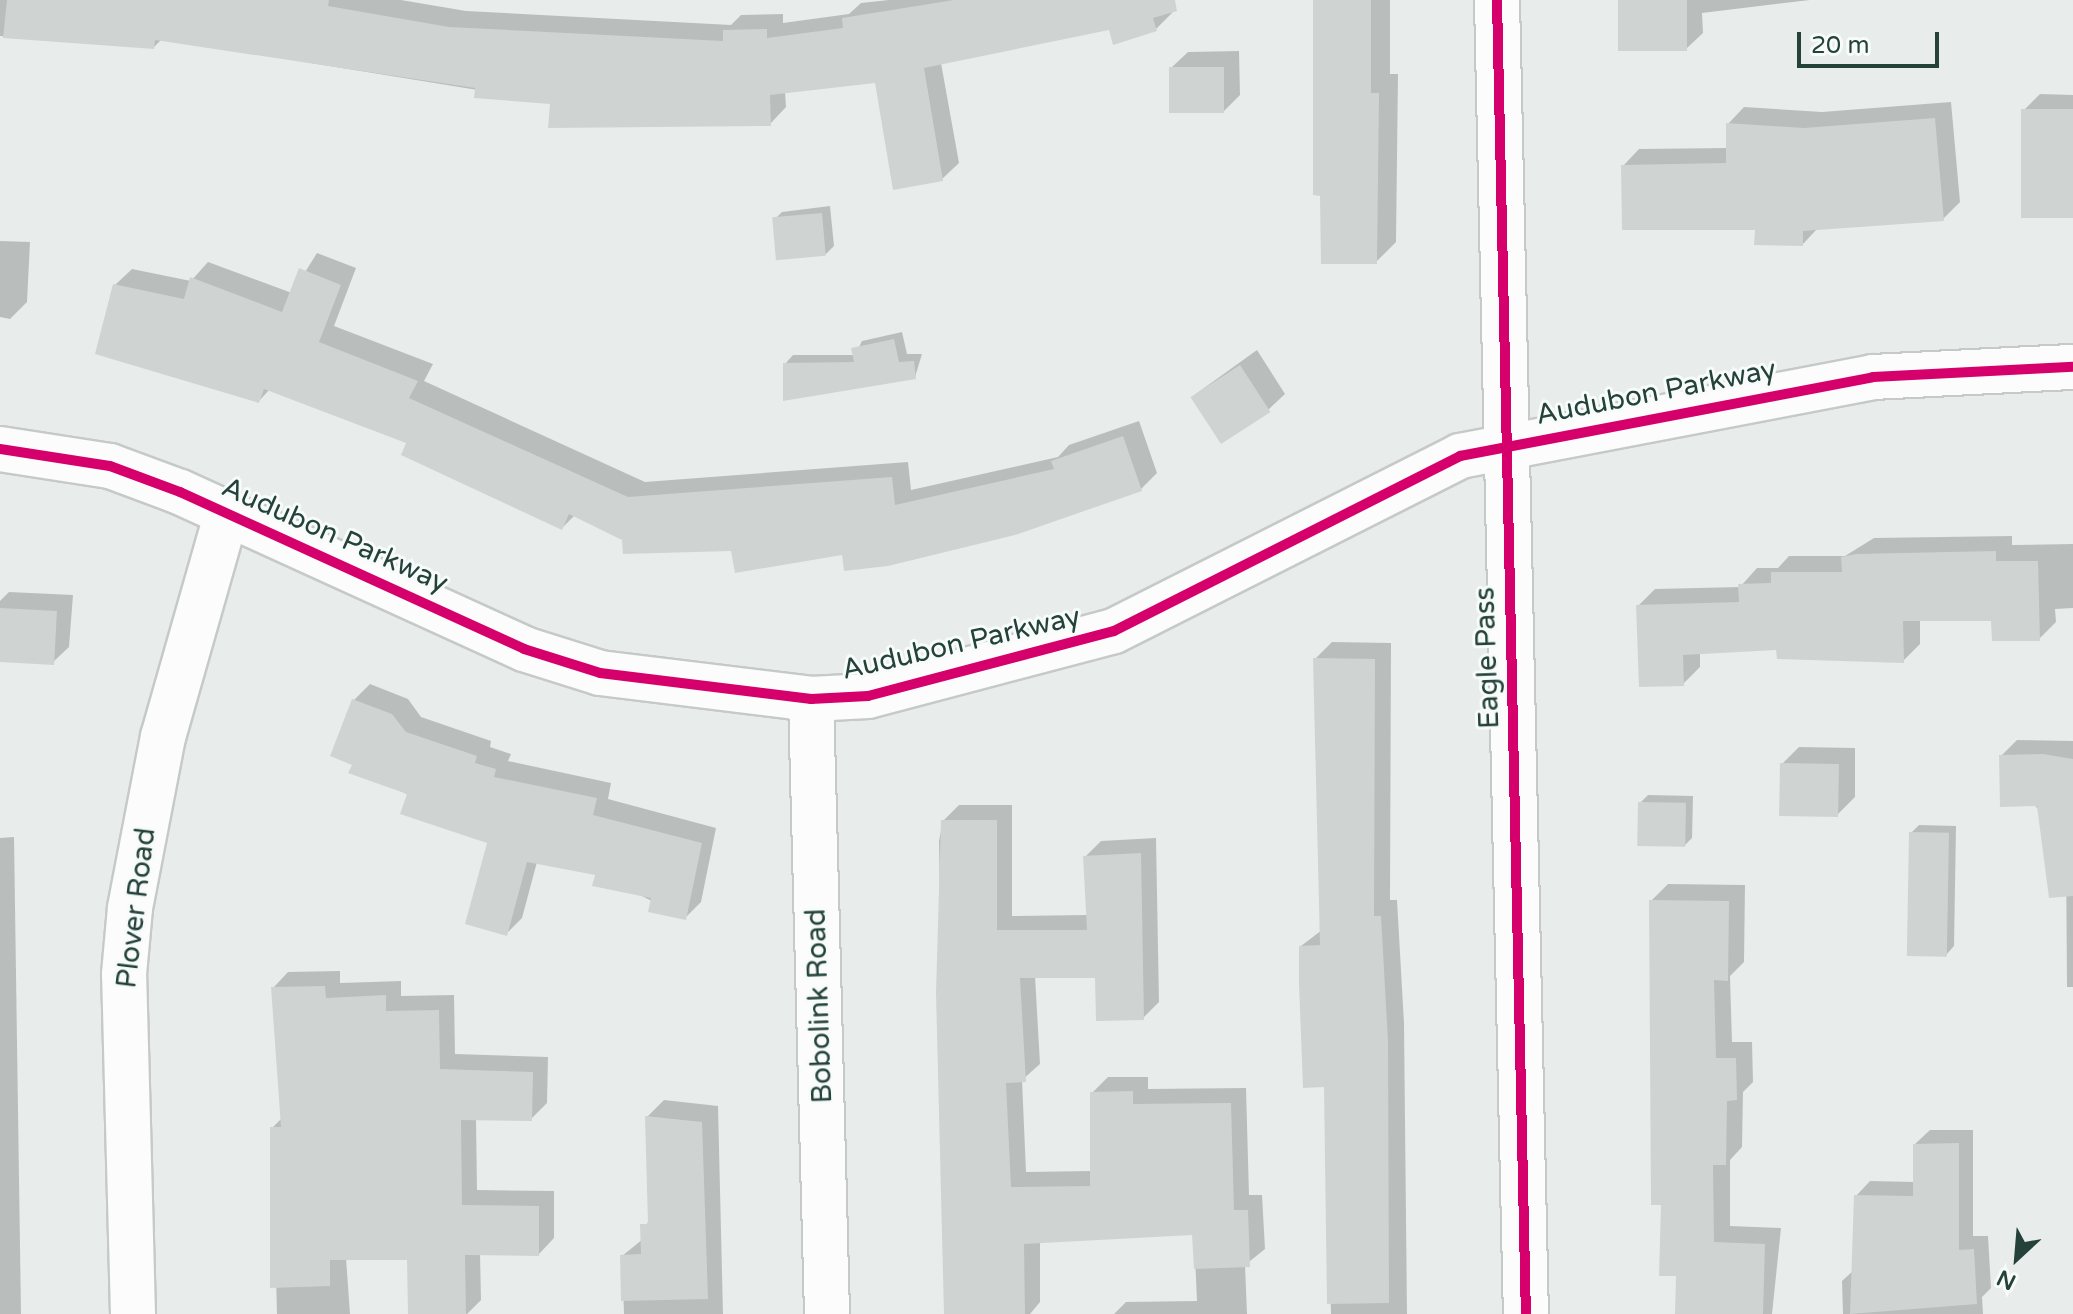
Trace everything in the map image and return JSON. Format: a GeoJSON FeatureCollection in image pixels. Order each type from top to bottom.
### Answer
{"type":"FeatureCollection","features":[{"type":"Feature","properties":{"kind":"street","name":"Eagle Pass"},"geometry":{"type":"LineString","coordinates":[[1497,0],[1526,1314]]}},
{"type":"Feature","properties":{"kind":"street","name":"Audubon Parkway"},"geometry":{"type":"LineString","coordinates":[[0,449],[110,466],[227,512],[524,649],[693,690],[811,699],[883,693],[1114,631],[1377,492],[1507,444],[1873,377],[2073,367]]}},
{"type":"Feature","properties":{"kind":"street","name":"Plover Road"},"geometry":{"type":"LineString","coordinates":[[133,1314],[124,974],[130,908],[163,737],[227,512]]}},
{"type":"Feature","properties":{"kind":"street","name":"Bobolink Road"},"geometry":{"type":"LineString","coordinates":[[811,699],[827,1314]]}},
{"type":"Feature","properties":{"kind":"building"},"geometry":{"type":"Polygon","coordinates":[[[7,0],[329,0],[328,6],[449,27],[723,41],[723,30],[767,29],[767,38],[843,28],[842,18],[954,0],[1175,0],[1177,11],[1153,18],[1157,31],[1113,45],[1109,30],[924,68],[943,181],[893,190],[875,83],[770,95],[771,126],[548,128],[550,104],[474,98],[475,88],[155,40],[154,49],[3,38],[7,0]]]}},
{"type":"Feature","properties":{"kind":"building"},"geometry":{"type":"Polygon","coordinates":[[[1313,0],[1371,0],[1371,93],[1379,93],[1377,264],[1321,264],[1320,196],[1313,195],[1313,0]]]}},
{"type":"Feature","properties":{"kind":"building"},"geometry":{"type":"Polygon","coordinates":[[[1618,0],[1687,0],[1687,51],[1618,51],[1618,0]]]}},
{"type":"Feature","properties":{"kind":"building"},"geometry":{"type":"Polygon","coordinates":[[[1169,67],[1224,67],[1224,113],[1169,113],[1169,67]]]}},
{"type":"Feature","properties":{"kind":"building"},"geometry":{"type":"Polygon","coordinates":[[[2021,109],[2073,109],[2073,218],[2021,218],[2021,109]]]}},
{"type":"Feature","properties":{"kind":"building"},"geometry":{"type":"Polygon","coordinates":[[[1935,118],[1944,221],[1803,231],[1803,246],[1754,245],[1755,230],[1622,230],[1621,165],[1726,163],[1726,123],[1804,128],[1935,118]]]}},
{"type":"Feature","properties":{"kind":"building"},"geometry":{"type":"Polygon","coordinates":[[[822,213],[826,256],[776,260],[772,217],[822,213]]]}},
{"type":"Feature","properties":{"kind":"building"},"geometry":{"type":"Polygon","coordinates":[[[299,268],[341,285],[319,342],[418,381],[409,398],[628,497],[892,477],[895,505],[1054,469],[1051,461],[1123,436],[1142,491],[1015,535],[888,566],[844,571],[842,555],[735,573],[731,551],[623,554],[622,540],[569,514],[562,530],[401,455],[406,443],[264,389],[259,403],[95,354],[113,284],[184,299],[190,277],[282,312],[299,268]]]}},
{"type":"Feature","properties":{"kind":"building"},"geometry":{"type":"Polygon","coordinates":[[[894,339],[899,362],[914,361],[916,379],[783,401],[783,363],[854,362],[851,348],[894,339]]]}},
{"type":"Feature","properties":{"kind":"building"},"geometry":{"type":"Polygon","coordinates":[[[1240,365],[1270,412],[1221,444],[1191,397],[1240,365]]]}},
{"type":"Feature","properties":{"kind":"building"},"geometry":{"type":"Polygon","coordinates":[[[1996,551],[1996,561],[2038,561],[2040,641],[1992,641],[1991,621],[1903,621],[1904,663],[1777,659],[1776,650],[1683,655],[1684,686],[1639,687],[1636,605],[1739,602],[1738,584],[1771,583],[1771,572],[1842,572],[1841,557],[1856,554],[1996,551]]]}},
{"type":"Feature","properties":{"kind":"building"},"geometry":{"type":"Polygon","coordinates":[[[0,608],[57,611],[54,665],[0,662],[0,608]]]}},
{"type":"Feature","properties":{"kind":"building"},"geometry":{"type":"Polygon","coordinates":[[[1313,658],[1375,659],[1374,916],[1381,916],[1388,1041],[1389,1303],[1327,1304],[1324,1087],[1303,1088],[1299,983],[1299,946],[1320,945],[1313,658]]]}},
{"type":"Feature","properties":{"kind":"building"},"geometry":{"type":"Polygon","coordinates":[[[352,699],[392,714],[406,732],[477,756],[475,763],[496,769],[494,777],[597,798],[593,815],[702,843],[686,920],[648,912],[651,898],[592,886],[595,875],[527,862],[507,936],[465,924],[487,843],[400,814],[407,794],[348,773],[352,765],[330,756],[352,699]]]}},
{"type":"Feature","properties":{"kind":"building"},"geometry":{"type":"Polygon","coordinates":[[[2043,754],[2073,759],[2073,896],[2049,898],[2037,806],[2000,807],[1999,755],[2043,754]]]}},
{"type":"Feature","properties":{"kind":"building"},"geometry":{"type":"Polygon","coordinates":[[[1780,763],[1839,764],[1838,817],[1779,816],[1780,763]]]}},
{"type":"Feature","properties":{"kind":"building"},"geometry":{"type":"Polygon","coordinates":[[[1638,802],[1686,803],[1685,847],[1637,846],[1638,802]]]}},
{"type":"Feature","properties":{"kind":"building"},"geometry":{"type":"Polygon","coordinates":[[[941,820],[997,820],[997,930],[1087,930],[1083,856],[1141,853],[1144,1020],[1096,1021],[1095,978],[1020,978],[1026,1082],[1006,1083],[1011,1187],[1090,1186],[1090,1092],[1133,1091],[1133,1104],[1231,1103],[1234,1210],[1248,1210],[1250,1267],[1194,1269],[1192,1235],[1024,1244],[1025,1314],[944,1314],[936,993],[941,820]]]}},
{"type":"Feature","properties":{"kind":"building"},"geometry":{"type":"Polygon","coordinates":[[[1909,832],[1949,833],[1947,957],[1907,956],[1909,832]]]}},
{"type":"Feature","properties":{"kind":"building"},"geometry":{"type":"Polygon","coordinates":[[[1649,900],[1729,901],[1728,981],[1714,980],[1716,1058],[1736,1058],[1737,1100],[1727,1101],[1726,1165],[1713,1165],[1714,1242],[1765,1244],[1763,1314],[1675,1314],[1676,1276],[1659,1276],[1661,1205],[1651,1205],[1649,900]]]}},
{"type":"Feature","properties":{"kind":"building"},"geometry":{"type":"Polygon","coordinates":[[[325,986],[326,998],[386,995],[386,1011],[439,1010],[440,1069],[533,1072],[532,1121],[461,1120],[462,1205],[539,1206],[539,1256],[465,1255],[466,1314],[408,1314],[407,1260],[330,1260],[330,1286],[270,1288],[270,1127],[281,1127],[271,987],[325,986]]]}},
{"type":"Feature","properties":{"kind":"building"},"geometry":{"type":"Polygon","coordinates":[[[645,1116],[702,1122],[708,1299],[621,1301],[620,1255],[641,1254],[640,1224],[648,1224],[645,1116]]]}},
{"type":"Feature","properties":{"kind":"building"},"geometry":{"type":"Polygon","coordinates":[[[1959,1143],[1959,1250],[1974,1249],[1977,1304],[1850,1314],[1854,1195],[1913,1196],[1913,1144],[1959,1143]]]}},
{"type":"Feature","properties":{"kind":"cycle path"},"geometry":{"type":"LineString","coordinates":[[1497,0],[1526,1314]]}},
{"type":"Feature","properties":{"kind":"cycle path"},"geometry":{"type":"LineString","coordinates":[[0,449],[110,466],[180,492],[524,649],[600,673],[811,699],[868,696],[1114,631],[1460,456],[1873,377],[2073,367]]}}]}
